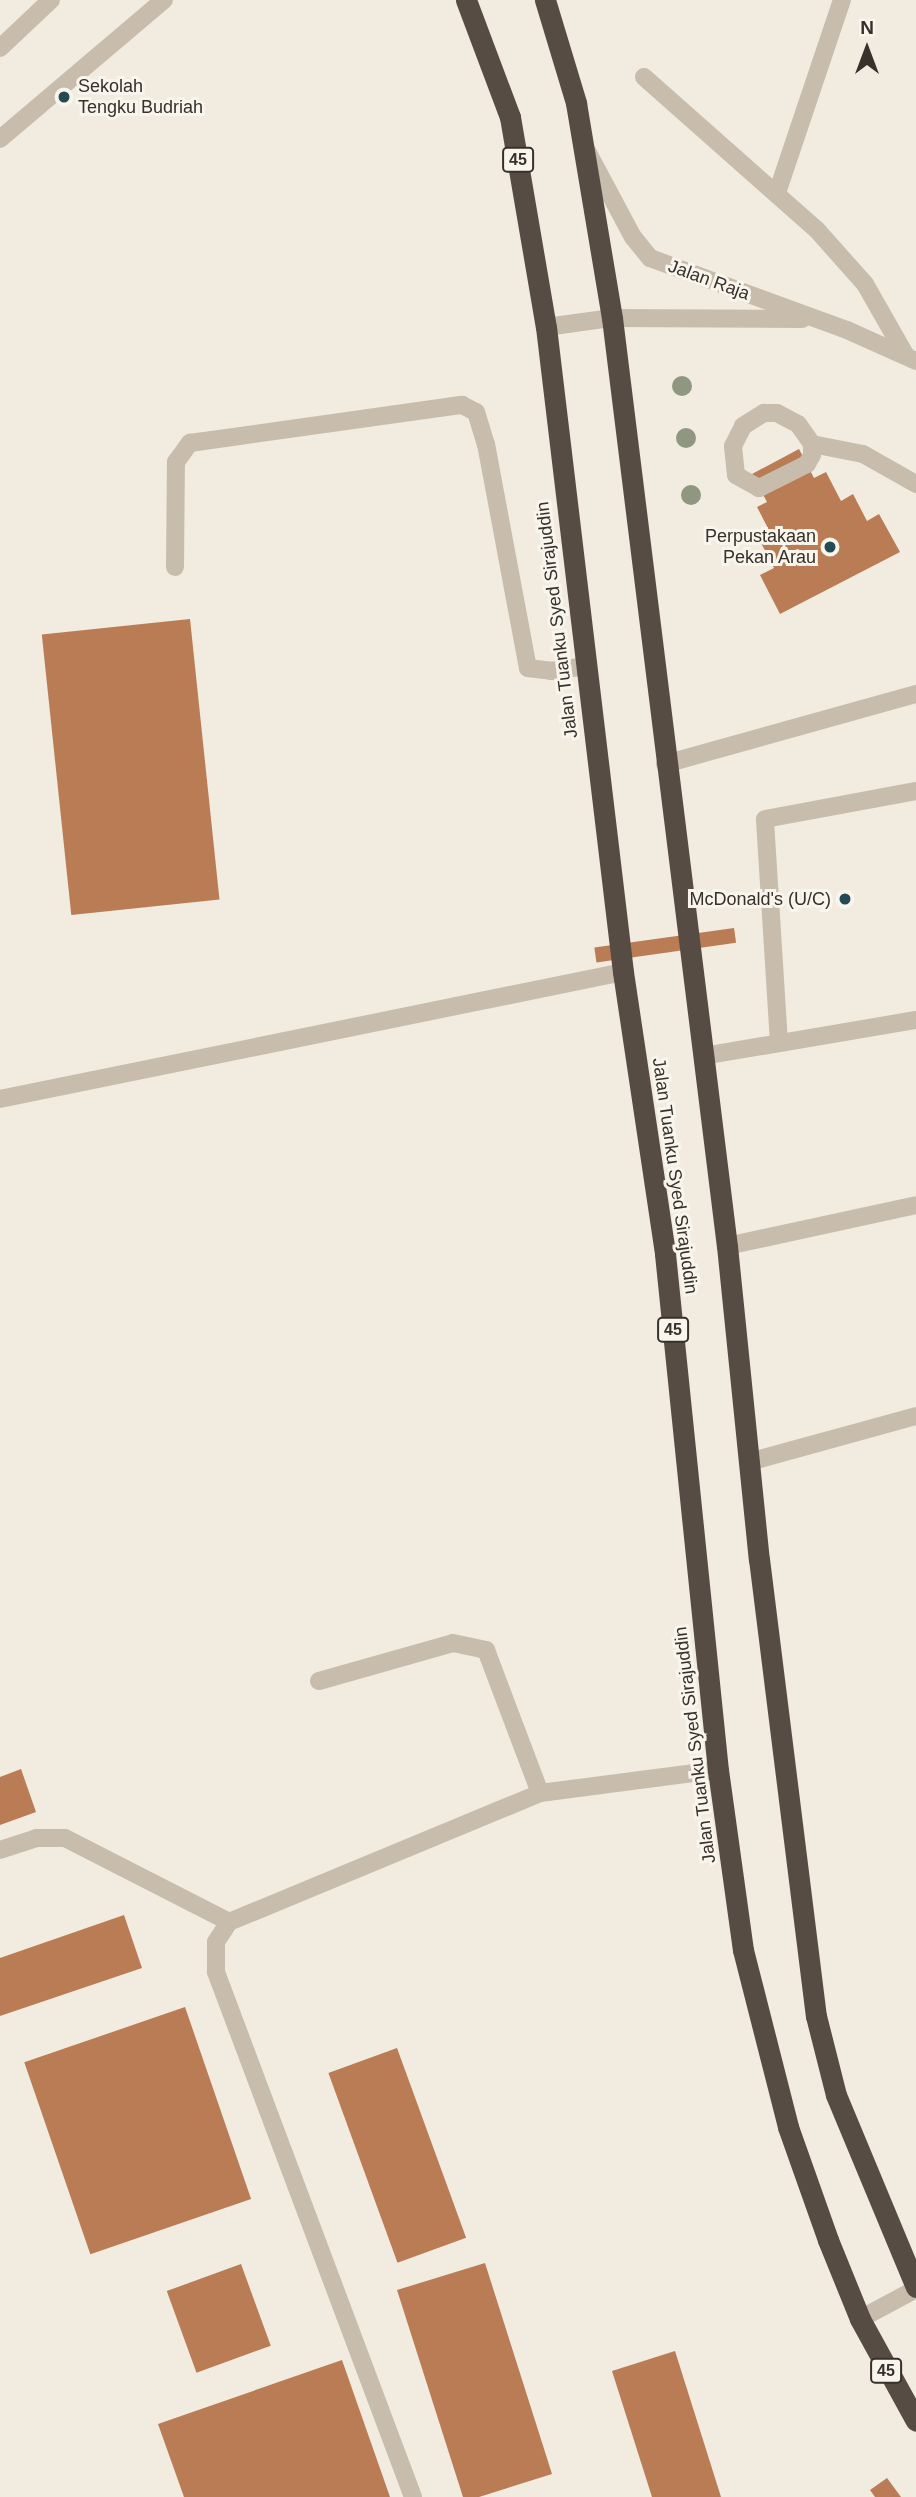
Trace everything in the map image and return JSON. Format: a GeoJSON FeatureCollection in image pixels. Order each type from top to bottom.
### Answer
{"type":"FeatureCollection","features":[{"type":"Feature","properties":{"kind":"highway","name":"Jalan Tuanku Syed Sirajuddin"},"geometry":{"type":"LineString","coordinates":[[466,0],[510,117],[546,327],[584,666],[623,972],[665,1254],[718,1770],[743,1950],[788,2127],[860,2319],[916,2421]]}},
{"type":"Feature","properties":{"kind":"highway"},"geometry":{"type":"LineString","coordinates":[[545,0],[557,29],[582,142],[612,318],[665,764],[727,1246],[749,1462],[816,2016],[836,2095],[916,2288]]}},
{"type":"Feature","properties":{"kind":"street"},"geometry":{"type":"LineString","coordinates":[[0,48],[51,0]]}},
{"type":"Feature","properties":{"kind":"street"},"geometry":{"type":"LineString","coordinates":[[0,139],[164,0]]}},
{"type":"Feature","properties":{"kind":"street"},"geometry":{"type":"LineString","coordinates":[[778,193],[842,0]]}},
{"type":"Feature","properties":{"kind":"street"},"geometry":{"type":"LineString","coordinates":[[644,77],[778,193],[865,284],[911,357]]}},
{"type":"Feature","properties":{"kind":"street","name":"Jalan Raja"},"geometry":{"type":"LineString","coordinates":[[582,142],[633,237],[650,258],[911,357]]}},
{"type":"Feature","properties":{"kind":"street","name":"Jalan Raja"},"geometry":{"type":"LineString","coordinates":[[546,327],[612,318],[816,319]]}},
{"type":"Feature","properties":{"kind":"street"},"geometry":{"type":"LineString","coordinates":[[175,567],[176,462],[190,443],[462,405],[476,412],[486,444],[528,668],[551,671],[584,666]]}},
{"type":"Feature","properties":{"kind":"street"},"geometry":{"type":"LineString","coordinates":[[764,413],[788,417],[807,432],[812,444],[807,464],[759,488],[736,475],[733,446],[753,418],[764,413]]}},
{"type":"Feature","properties":{"kind":"street"},"geometry":{"type":"LineString","coordinates":[[812,444],[863,454],[916,484]]}},
{"type":"Feature","properties":{"kind":"street"},"geometry":{"type":"LineString","coordinates":[[665,764],[916,694]]}},
{"type":"Feature","properties":{"kind":"street"},"geometry":{"type":"LineString","coordinates":[[779,1043],[765,819],[916,791]]}},
{"type":"Feature","properties":{"kind":"street"},"geometry":{"type":"LineString","coordinates":[[0,1099],[623,972]]}},
{"type":"Feature","properties":{"kind":"street"},"geometry":{"type":"LineString","coordinates":[[704,1056],[916,1020]]}},
{"type":"Feature","properties":{"kind":"street"},"geometry":{"type":"LineString","coordinates":[[727,1246],[916,1205]]}},
{"type":"Feature","properties":{"kind":"street"},"geometry":{"type":"LineString","coordinates":[[749,1462],[916,1416]]}},
{"type":"Feature","properties":{"kind":"street"},"geometry":{"type":"LineString","coordinates":[[319,1681],[453,1643],[486,1650],[540,1793]]}},
{"type":"Feature","properties":{"kind":"street"},"geometry":{"type":"LineString","coordinates":[[413,2497],[216,1972],[216,1942],[229,1922],[540,1793],[718,1770]]}},
{"type":"Feature","properties":{"kind":"street"},"geometry":{"type":"LineString","coordinates":[[0,1850],[36,1838],[65,1838],[229,1922]]}},
{"type":"Feature","properties":{"kind":"street"},"geometry":{"type":"LineString","coordinates":[[860,2319],[916,2288]]}},
{"type":"Feature","properties":{"kind":"building","name":"Perpustakaan Pekan Arau"},"geometry":{"type":"Polygon","coordinates":[[[799,449],[814,478],[826,472],[841,501],[853,494],[867,521],[879,514],[900,552],[780,614],[760,575],[774,568],[760,541],[772,536],[757,507],[767,502],[752,474],[799,449]]]}},
{"type":"Feature","properties":{"kind":"building"},"geometry":{"type":"Polygon","coordinates":[[[190,619],[219,899],[71,915],[42,635],[190,619]]]}},
{"type":"Feature","properties":{"kind":"building"},"geometry":{"type":"Polygon","coordinates":[[[734,928],[736,943],[596,962],[594,948],[734,928]]]}},
{"type":"Feature","properties":{"kind":"building"},"geometry":{"type":"Polygon","coordinates":[[[21,1769],[36,1812],[0,1825],[0,1777],[21,1769]]]}},
{"type":"Feature","properties":{"kind":"building"},"geometry":{"type":"Polygon","coordinates":[[[124,1915],[142,1968],[0,2016],[0,1958],[124,1915]]]}},
{"type":"Feature","properties":{"kind":"building"},"geometry":{"type":"Polygon","coordinates":[[[185,2007],[251,2199],[90,2254],[24,2062],[185,2007]]]}},
{"type":"Feature","properties":{"kind":"building"},"geometry":{"type":"Polygon","coordinates":[[[397,2048],[466,2238],[397,2263],[328,2073],[397,2048]]]}},
{"type":"Feature","properties":{"kind":"building"},"geometry":{"type":"Polygon","coordinates":[[[485,2263],[552,2474],[479,2497],[463,2497],[397,2290],[485,2263]]]}},
{"type":"Feature","properties":{"kind":"building"},"geometry":{"type":"Polygon","coordinates":[[[241,2264],[271,2346],[197,2373],[167,2291],[241,2264]]]}},
{"type":"Feature","properties":{"kind":"building"},"geometry":{"type":"Polygon","coordinates":[[[675,2351],[721,2497],[652,2497],[612,2371],[675,2351]]]}},
{"type":"Feature","properties":{"kind":"building"},"geometry":{"type":"Polygon","coordinates":[[[342,2360],[390,2497],[184,2497],[158,2424],[342,2360]]]}},
{"type":"Feature","properties":{"kind":"building"},"geometry":{"type":"Polygon","coordinates":[[[887,2478],[901,2497],[875,2497],[870,2490],[887,2478]]]}},
{"type":"Feature","properties":{"kind":"place","name":"Sekolah Tengku Budriah"},"geometry":{"type":"Point","coordinates":[64,97]}},
{"type":"Feature","properties":{"kind":"place","name":"Perpustakaan Pekan Arau"},"geometry":{"type":"Point","coordinates":[830,547]}},
{"type":"Feature","properties":{"kind":"place","name":"McDonald's (U/C)"},"geometry":{"type":"Point","coordinates":[845,899]}}]}
